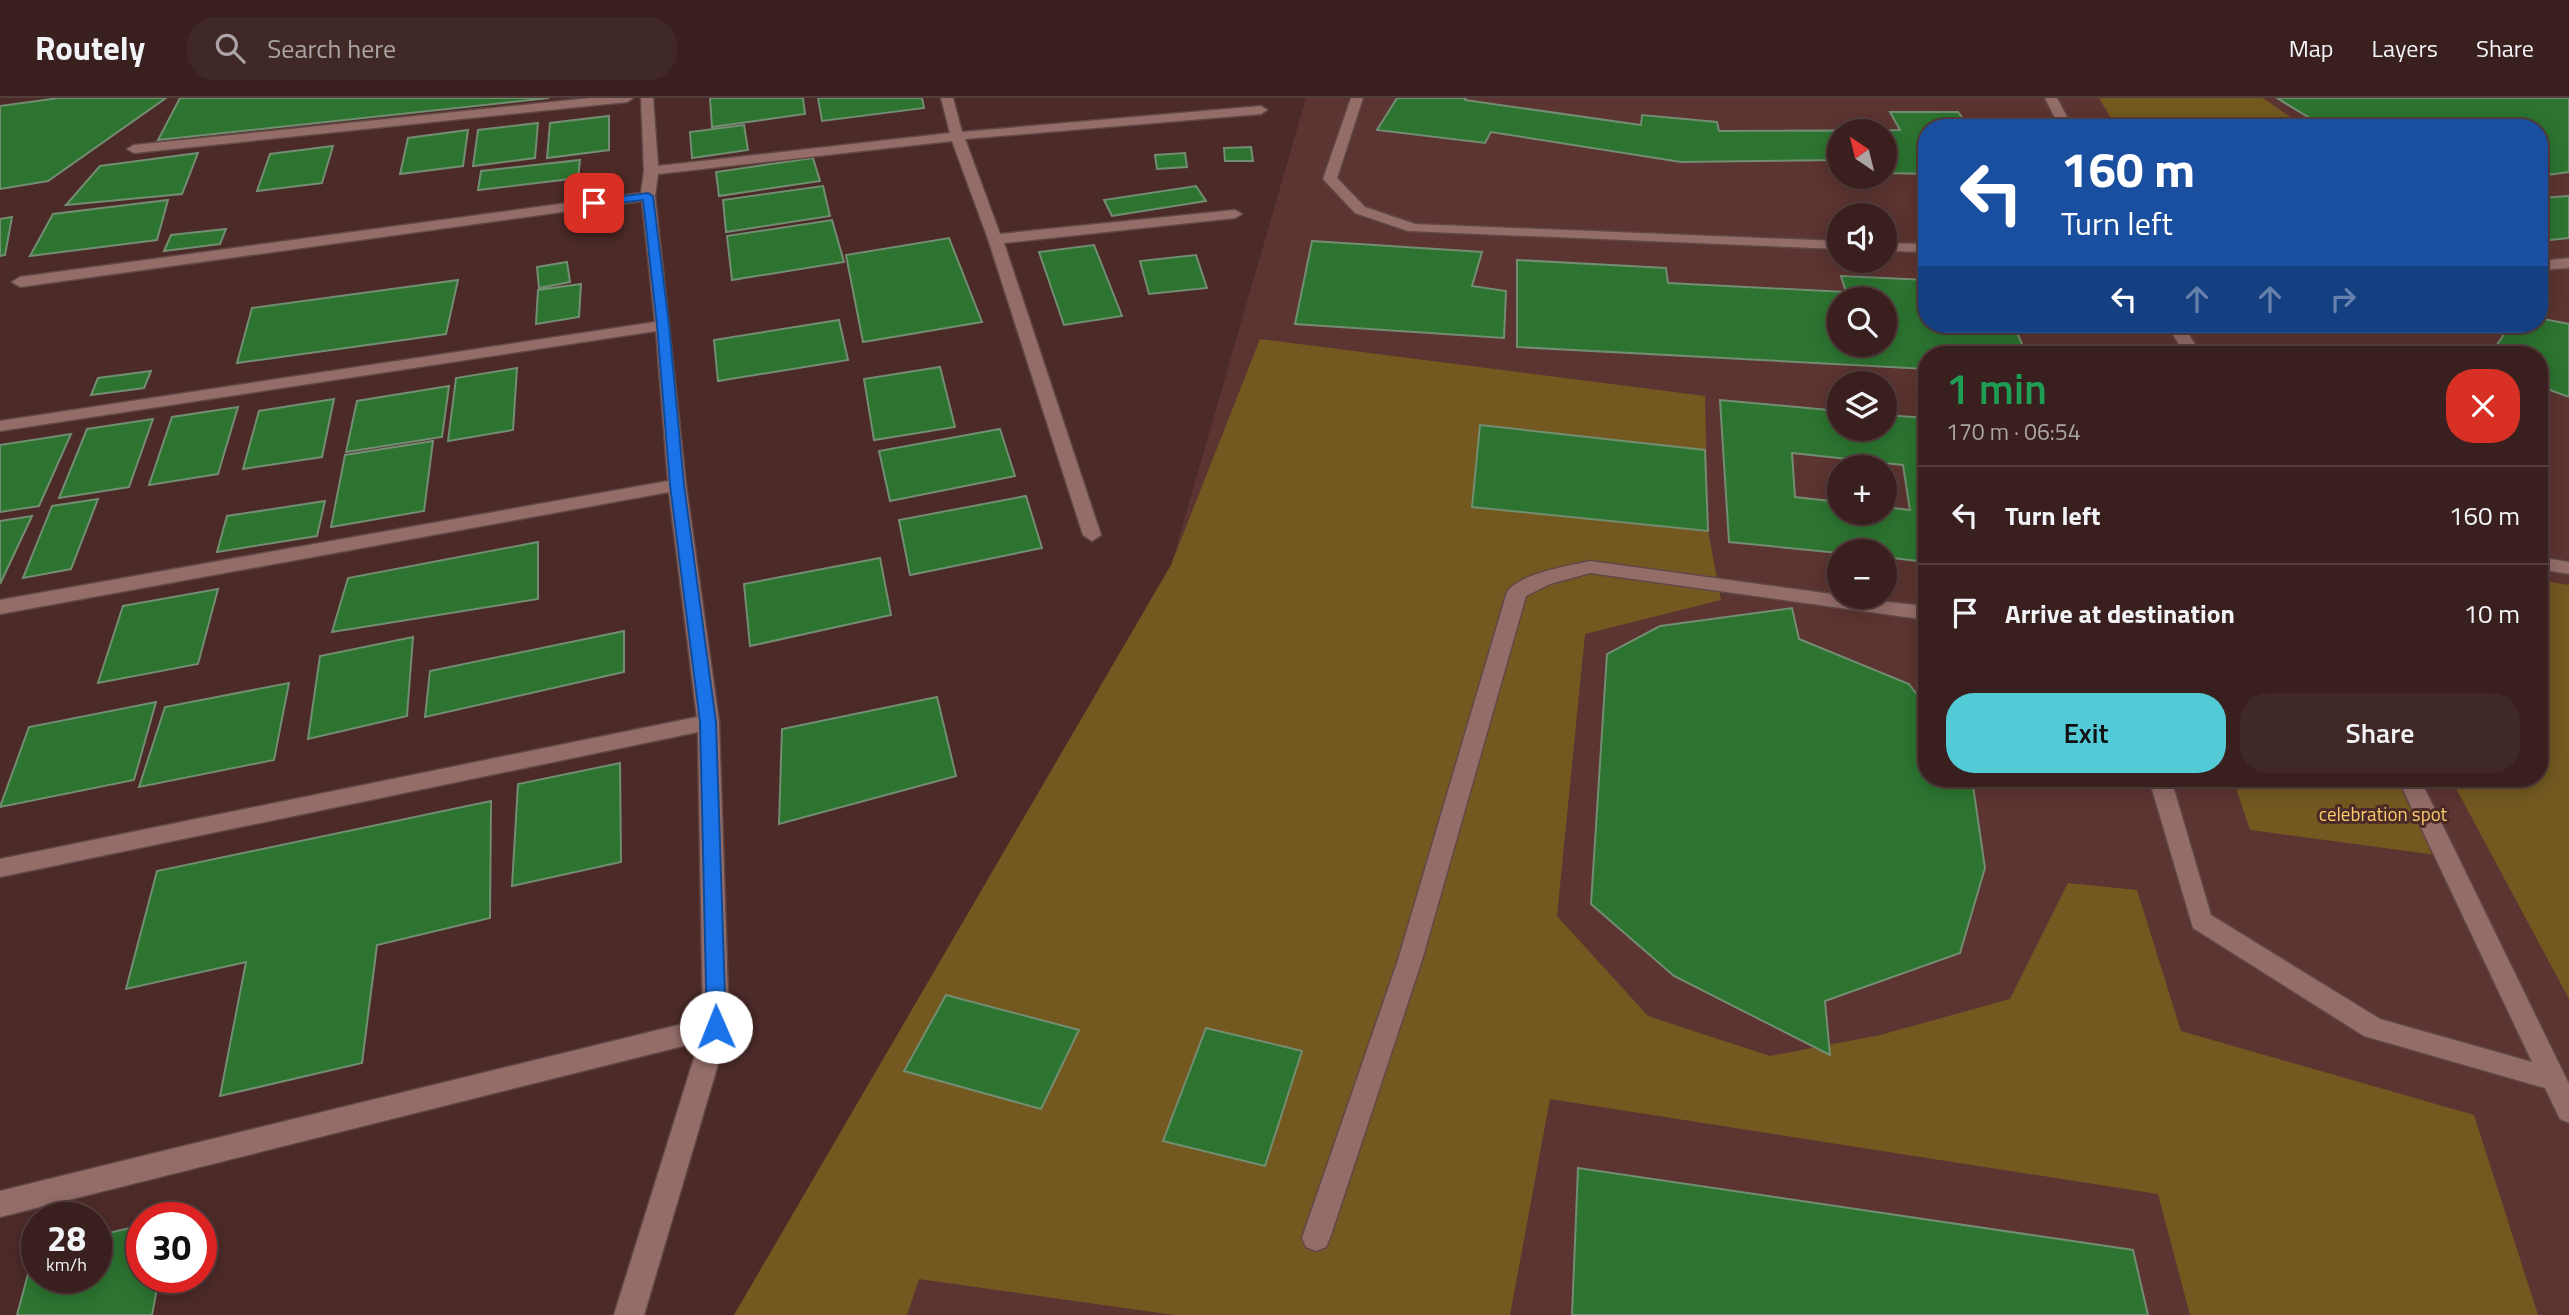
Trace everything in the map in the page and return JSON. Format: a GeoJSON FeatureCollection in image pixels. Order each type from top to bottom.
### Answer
{"type":"FeatureCollection","features":[{"type":"Feature","properties":{"kind":"street"},"geometry":{"type":"LineString","coordinates":[[134,149],[627,98]]}},
{"type":"Feature","properties":{"kind":"street"},"geometry":{"type":"LineString","coordinates":[[629,1315],[716,1027],[708,722],[677,485],[648,196],[650,171],[647,98]]}},
{"type":"Feature","properties":{"kind":"street"},"geometry":{"type":"LineString","coordinates":[[947,98],[957,136],[995,239],[1092,535]]}},
{"type":"Feature","properties":{"kind":"street"},"geometry":{"type":"LineString","coordinates":[[1357,98],[1331,179],[1360,210],[1413,228],[1827,245]]}},
{"type":"Feature","properties":{"kind":"street"},"geometry":{"type":"LineString","coordinates":[[2050,98],[2062,119]]}},
{"type":"Feature","properties":{"kind":"street"},"geometry":{"type":"LineString","coordinates":[[650,171],[957,136],[1261,110]]}},
{"type":"Feature","properties":{"kind":"street"},"geometry":{"type":"LineString","coordinates":[[20,282],[648,196]]}},
{"type":"Feature","properties":{"kind":"street"},"geometry":{"type":"LineString","coordinates":[[995,239],[1236,214]]}},
{"type":"Feature","properties":{"kind":"street"},"geometry":{"type":"LineString","coordinates":[[1897,247],[1918,248]]}},
{"type":"Feature","properties":{"kind":"street"},"geometry":{"type":"LineString","coordinates":[[2548,265],[2569,263]]}},
{"type":"Feature","properties":{"kind":"street"},"geometry":{"type":"LineString","coordinates":[[0,426],[663,325]]}},
{"type":"Feature","properties":{"kind":"street"},"geometry":{"type":"LineString","coordinates":[[0,607],[677,485]]}},
{"type":"Feature","properties":{"kind":"street"},"geometry":{"type":"LineString","coordinates":[[2548,564],[2569,568]]}},
{"type":"Feature","properties":{"kind":"street"},"geometry":{"type":"LineString","coordinates":[[1316,1238],[1410,960],[1517,592],[1543,579],[1590,567],[1918,612]]}},
{"type":"Feature","properties":{"kind":"street"},"geometry":{"type":"LineString","coordinates":[[0,868],[708,722]]}},
{"type":"Feature","properties":{"kind":"street"},"geometry":{"type":"LineString","coordinates":[[2162,787],[2201,921],[2373,1028],[2552,1080]]}},
{"type":"Feature","properties":{"kind":"street"},"geometry":{"type":"LineString","coordinates":[[2413,787],[2569,1111]]}},
{"type":"Feature","properties":{"kind":"street"},"geometry":{"type":"LineString","coordinates":[[0,1204],[716,1027]]}},
{"type":"Feature","properties":{"kind":"shaded area"},"geometry":{"type":"Polygon","coordinates":[[[1306,98],[2569,98],[2569,1315],[734,1315],[1171,565],[1306,98]]]}},
{"type":"Feature","properties":{"kind":"green space"},"geometry":{"type":"Polygon","coordinates":[[[2099,98],[2263,98],[2293,119],[2112,119],[2099,98]]]}},
{"type":"Feature","properties":{"kind":"green space"},"geometry":{"type":"Polygon","coordinates":[[[1260,339],[1705,396],[1708,531],[1721,600],[1585,634],[1557,916],[1648,1016],[1770,1056],[1880,1035],[2010,999],[2068,883],[2137,890],[2181,1031],[2474,1115],[2538,1315],[2190,1315],[2158,1194],[1550,1099],[1510,1315],[1174,1315],[919,1279],[907,1315],[734,1315],[1171,565],[1260,339]]]}},
{"type":"Feature","properties":{"kind":"green space"},"geometry":{"type":"Polygon","coordinates":[[[2548,582],[2569,585],[2569,999],[2455,787],[2548,787],[2548,582]]]}},
{"type":"Feature","properties":{"kind":"green space","name":"celebration spot"},"geometry":{"type":"Polygon","coordinates":[[[2236,787],[2408,787],[2459,858],[2250,830],[2236,787]]]}},
{"type":"Feature","properties":{"kind":"building"},"geometry":{"type":"Polygon","coordinates":[[[59,98],[166,98],[48,181],[0,189],[0,106],[59,98]]]}},
{"type":"Feature","properties":{"kind":"building"},"geometry":{"type":"Polygon","coordinates":[[[180,98],[549,98],[158,140],[180,98]]]}},
{"type":"Feature","properties":{"kind":"building"},"geometry":{"type":"Polygon","coordinates":[[[710,98],[803,98],[805,114],[712,127],[710,98]]]}},
{"type":"Feature","properties":{"kind":"building"},"geometry":{"type":"Polygon","coordinates":[[[818,98],[922,98],[924,108],[822,121],[818,98]]]}},
{"type":"Feature","properties":{"kind":"building"},"geometry":{"type":"Polygon","coordinates":[[[1397,98],[1466,98],[1465,100],[1641,125],[1642,115],[1717,122],[1719,131],[1827,130],[1827,160],[1681,162],[1491,132],[1485,143],[1377,130],[1397,98]]]}},
{"type":"Feature","properties":{"kind":"building"},"geometry":{"type":"Polygon","coordinates":[[[2277,98],[2569,98],[2569,172],[2548,175],[2548,119],[2311,119],[2277,98]]]}},
{"type":"Feature","properties":{"kind":"building"},"geometry":{"type":"Polygon","coordinates":[[[1890,112],[1958,112],[1963,119],[1918,119],[1918,174],[1897,173],[1897,130],[1900,130],[1897,119],[1894,119],[1890,112]]]}},
{"type":"Feature","properties":{"kind":"building"},"geometry":{"type":"Polygon","coordinates":[[[609,116],[609,150],[547,158],[550,123],[609,116]]]}},
{"type":"Feature","properties":{"kind":"building"},"geometry":{"type":"Polygon","coordinates":[[[538,123],[535,158],[473,166],[478,130],[538,123]]]}},
{"type":"Feature","properties":{"kind":"building"},"geometry":{"type":"Polygon","coordinates":[[[744,125],[748,150],[692,158],[690,132],[744,125]]]}},
{"type":"Feature","properties":{"kind":"building"},"geometry":{"type":"Polygon","coordinates":[[[468,130],[463,166],[400,174],[408,138],[468,130]]]}},
{"type":"Feature","properties":{"kind":"building"},"geometry":{"type":"Polygon","coordinates":[[[333,146],[322,183],[257,191],[270,154],[333,146]]]}},
{"type":"Feature","properties":{"kind":"building"},"geometry":{"type":"Polygon","coordinates":[[[1251,147],[1253,161],[1225,161],[1224,148],[1251,147]]]}},
{"type":"Feature","properties":{"kind":"building"},"geometry":{"type":"Polygon","coordinates":[[[198,153],[182,194],[66,205],[100,166],[198,153]]]}},
{"type":"Feature","properties":{"kind":"building"},"geometry":{"type":"Polygon","coordinates":[[[1185,153],[1187,167],[1157,169],[1155,155],[1185,153]]]}},
{"type":"Feature","properties":{"kind":"building"},"geometry":{"type":"Polygon","coordinates":[[[813,158],[820,181],[719,196],[716,172],[813,158]]]}},
{"type":"Feature","properties":{"kind":"building"},"geometry":{"type":"Polygon","coordinates":[[[580,160],[578,178],[478,190],[481,171],[580,160]]]}},
{"type":"Feature","properties":{"kind":"building"},"geometry":{"type":"Polygon","coordinates":[[[823,186],[830,216],[726,232],[723,200],[823,186]]]}},
{"type":"Feature","properties":{"kind":"building"},"geometry":{"type":"Polygon","coordinates":[[[1196,186],[1206,201],[1112,216],[1104,200],[1196,186]]]}},
{"type":"Feature","properties":{"kind":"building"},"geometry":{"type":"Polygon","coordinates":[[[2569,196],[2569,238],[2548,240],[2548,197],[2569,196]]]}},
{"type":"Feature","properties":{"kind":"building"},"geometry":{"type":"Polygon","coordinates":[[[168,200],[157,240],[30,256],[53,214],[168,200]]]}},
{"type":"Feature","properties":{"kind":"building"},"geometry":{"type":"Polygon","coordinates":[[[12,217],[5,255],[0,256],[0,219],[12,217]]]}},
{"type":"Feature","properties":{"kind":"building"},"geometry":{"type":"Polygon","coordinates":[[[832,220],[844,262],[732,280],[727,236],[832,220]]]}},
{"type":"Feature","properties":{"kind":"building"},"geometry":{"type":"Polygon","coordinates":[[[226,229],[220,244],[164,251],[171,235],[226,229]]]}},
{"type":"Feature","properties":{"kind":"building"},"geometry":{"type":"Polygon","coordinates":[[[949,238],[982,322],[863,342],[846,255],[949,238]]]}},
{"type":"Feature","properties":{"kind":"building"},"geometry":{"type":"Polygon","coordinates":[[[1312,241],[1482,252],[1472,286],[1506,291],[1504,338],[1295,324],[1312,241]]]}},
{"type":"Feature","properties":{"kind":"building"},"geometry":{"type":"Polygon","coordinates":[[[1094,245],[1122,316],[1064,325],[1039,252],[1094,245]]]}},
{"type":"Feature","properties":{"kind":"building"},"geometry":{"type":"Polygon","coordinates":[[[1196,255],[1207,288],[1149,294],[1140,261],[1196,255]]]}},
{"type":"Feature","properties":{"kind":"building"},"geometry":{"type":"Polygon","coordinates":[[[1517,260],[1666,268],[1668,283],[1827,291],[1827,357],[1897,357],[1897,287],[1844,287],[1841,276],[1918,280],[1918,333],[2017,333],[2023,346],[1918,346],[1918,369],[1517,347],[1517,260]]]}},
{"type":"Feature","properties":{"kind":"building"},"geometry":{"type":"Polygon","coordinates":[[[567,262],[570,282],[539,288],[537,267],[567,262]]]}},
{"type":"Feature","properties":{"kind":"building"},"geometry":{"type":"Polygon","coordinates":[[[458,280],[446,334],[237,363],[252,308],[458,280]]]}},
{"type":"Feature","properties":{"kind":"building"},"geometry":{"type":"Polygon","coordinates":[[[581,284],[579,317],[536,324],[538,290],[581,284]]]}},
{"type":"Feature","properties":{"kind":"building"},"geometry":{"type":"Polygon","coordinates":[[[839,320],[848,360],[718,381],[714,340],[839,320]]]}},
{"type":"Feature","properties":{"kind":"building"},"geometry":{"type":"Polygon","coordinates":[[[2548,320],[2569,324],[2569,397],[2548,389],[2548,346],[2496,346],[2505,333],[2548,333],[2548,320]]]}},
{"type":"Feature","properties":{"kind":"building"},"geometry":{"type":"Polygon","coordinates":[[[940,367],[955,427],[874,440],[864,379],[940,367]]]}},
{"type":"Feature","properties":{"kind":"building"},"geometry":{"type":"Polygon","coordinates":[[[517,368],[513,430],[448,441],[456,378],[517,368]]]}},
{"type":"Feature","properties":{"kind":"building"},"geometry":{"type":"Polygon","coordinates":[[[151,371],[144,388],[91,395],[98,378],[151,371]]]}},
{"type":"Feature","properties":{"kind":"building"},"geometry":{"type":"Polygon","coordinates":[[[449,386],[442,437],[346,452],[357,401],[449,386]]]}},
{"type":"Feature","properties":{"kind":"building"},"geometry":{"type":"Polygon","coordinates":[[[334,399],[322,457],[243,469],[259,411],[334,399]]]}},
{"type":"Feature","properties":{"kind":"building"},"geometry":{"type":"Polygon","coordinates":[[[1720,400],[1827,410],[1827,441],[1897,441],[1897,416],[1918,417],[1918,561],[1897,558],[1897,539],[1827,539],[1827,552],[1729,542],[1720,400]]]}},
{"type":"Feature","properties":{"kind":"building"},"geometry":{"type":"Polygon","coordinates":[[[238,407],[218,474],[149,485],[172,417],[238,407]]]}},
{"type":"Feature","properties":{"kind":"building"},"geometry":{"type":"Polygon","coordinates":[[[153,419],[129,487],[59,498],[87,429],[153,419]]]}},
{"type":"Feature","properties":{"kind":"building"},"geometry":{"type":"Polygon","coordinates":[[[1480,425],[1705,450],[1708,531],[1472,507],[1480,425]]]}},
{"type":"Feature","properties":{"kind":"building"},"geometry":{"type":"Polygon","coordinates":[[[1000,429],[1015,476],[890,501],[879,451],[1000,429]]]}},
{"type":"Feature","properties":{"kind":"building"},"geometry":{"type":"Polygon","coordinates":[[[71,434],[39,506],[0,512],[0,445],[71,434]]]}},
{"type":"Feature","properties":{"kind":"building"},"geometry":{"type":"Polygon","coordinates":[[[433,441],[424,511],[331,527],[345,455],[433,441]]]}},
{"type":"Feature","properties":{"kind":"building"},"geometry":{"type":"Polygon","coordinates":[[[1026,496],[1042,548],[910,575],[899,520],[1026,496]]]}},
{"type":"Feature","properties":{"kind":"building"},"geometry":{"type":"Polygon","coordinates":[[[98,499],[71,569],[23,578],[52,506],[98,499]]]}},
{"type":"Feature","properties":{"kind":"building"},"geometry":{"type":"Polygon","coordinates":[[[325,501],[317,536],[217,552],[227,516],[325,501]]]}},
{"type":"Feature","properties":{"kind":"building"},"geometry":{"type":"Polygon","coordinates":[[[32,516],[0,584],[0,521],[32,516]]]}},
{"type":"Feature","properties":{"kind":"building"},"geometry":{"type":"Polygon","coordinates":[[[538,542],[538,599],[332,632],[348,578],[538,542]]]}},
{"type":"Feature","properties":{"kind":"building"},"geometry":{"type":"Polygon","coordinates":[[[880,558],[891,615],[750,646],[744,584],[880,558]]]}},
{"type":"Feature","properties":{"kind":"building"},"geometry":{"type":"Polygon","coordinates":[[[218,589],[198,664],[98,683],[123,606],[218,589]]]}},
{"type":"Feature","properties":{"kind":"building"},"geometry":{"type":"Polygon","coordinates":[[[1792,608],[1799,639],[1909,684],[1918,696],[1918,787],[1973,787],[1985,868],[1960,953],[1825,1001],[1830,1055],[1674,976],[1591,904],[1607,654],[1660,626],[1792,608]]]}},
{"type":"Feature","properties":{"kind":"building"},"geometry":{"type":"Polygon","coordinates":[[[624,631],[624,672],[425,717],[430,671],[624,631]]]}},
{"type":"Feature","properties":{"kind":"building"},"geometry":{"type":"Polygon","coordinates":[[[413,637],[407,716],[308,739],[320,656],[413,637]]]}},
{"type":"Feature","properties":{"kind":"building"},"geometry":{"type":"Polygon","coordinates":[[[289,683],[274,760],[139,787],[165,707],[289,683]]]}},
{"type":"Feature","properties":{"kind":"building"},"geometry":{"type":"Polygon","coordinates":[[[937,697],[956,776],[779,824],[782,729],[937,697]]]}},
{"type":"Feature","properties":{"kind":"building"},"geometry":{"type":"Polygon","coordinates":[[[156,702],[134,780],[0,807],[29,727],[156,702]]]}},
{"type":"Feature","properties":{"kind":"building"},"geometry":{"type":"Polygon","coordinates":[[[620,763],[621,862],[512,886],[518,784],[620,763]]]}},
{"type":"Feature","properties":{"kind":"building"},"geometry":{"type":"Polygon","coordinates":[[[491,801],[490,918],[377,945],[362,1063],[220,1096],[246,962],[126,989],[157,871],[491,801]]]}},
{"type":"Feature","properties":{"kind":"building"},"geometry":{"type":"Polygon","coordinates":[[[946,995],[1079,1030],[1041,1109],[904,1071],[946,995]]]}},
{"type":"Feature","properties":{"kind":"building"},"geometry":{"type":"Polygon","coordinates":[[[1206,1028],[1302,1051],[1265,1166],[1163,1141],[1206,1028]]]}},
{"type":"Feature","properties":{"kind":"building"},"geometry":{"type":"Polygon","coordinates":[[[1578,1168],[2133,1250],[2148,1315],[1572,1315],[1578,1168]]]}},
{"type":"Feature","properties":{"kind":"building"},"geometry":{"type":"Polygon","coordinates":[[[126,1229],[126,1293],[156,1293],[152,1315],[17,1315],[23,1293],[112,1293],[112,1232],[126,1229]]]}},
{"type":"Feature","properties":{"kind":"route"},"geometry":{"type":"LineString","coordinates":[[594,203],[648,196],[677,485],[708,722],[716,1027]]}}]}
